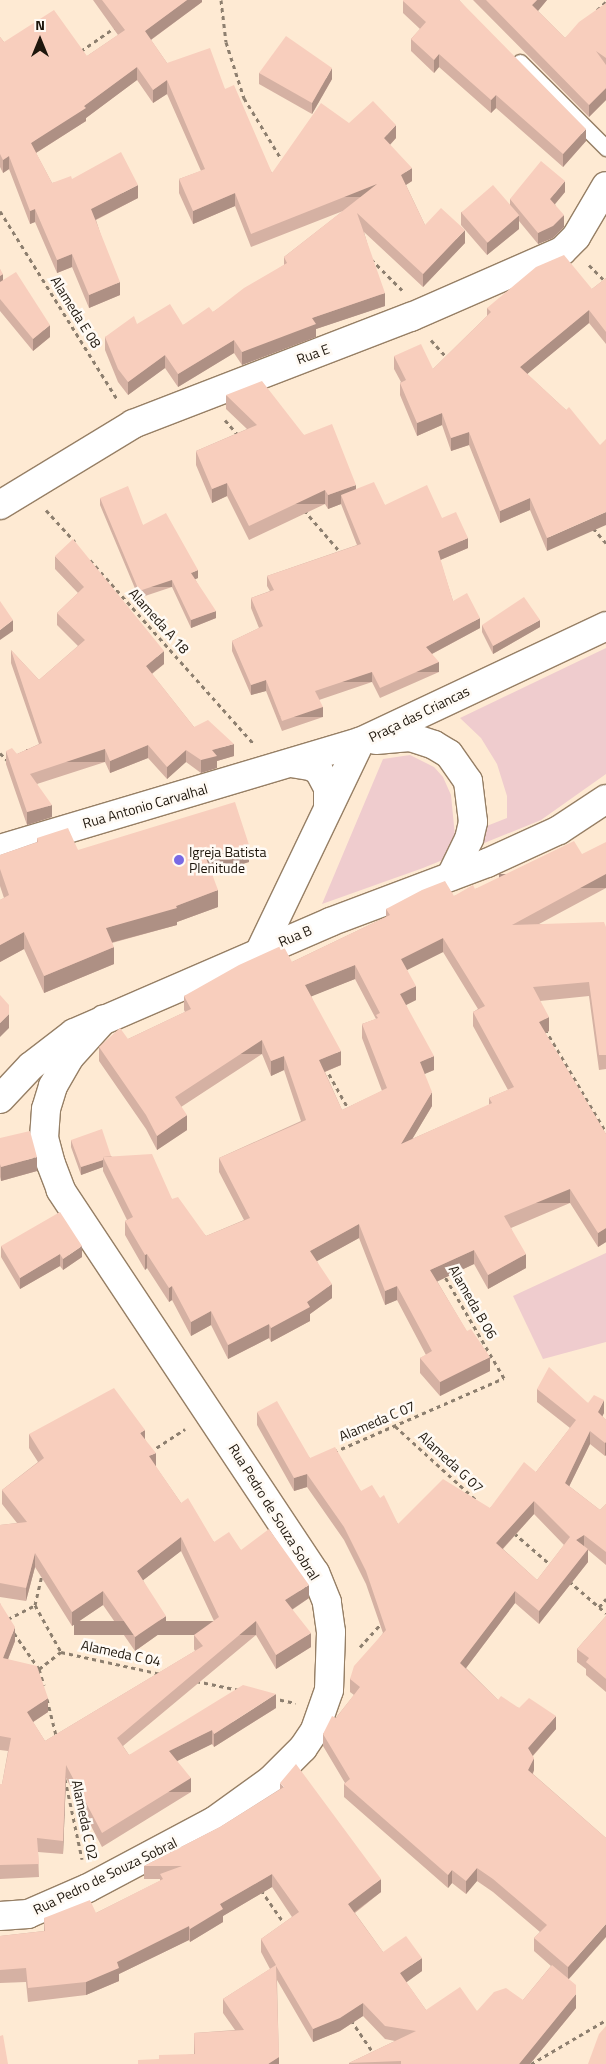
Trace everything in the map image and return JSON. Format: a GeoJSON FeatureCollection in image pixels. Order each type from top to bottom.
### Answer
{"type":"FeatureCollection","features":[{"type":"Feature","properties":{"kind":"street","name":"Rua E"},"geometry":{"type":"LineString","coordinates":[[0,505],[133,424],[203,395],[418,314],[562,251],[576,237],[606,186]]}},
{"type":"Feature","properties":{"kind":"street","name":"Praça das Criancas"},"geometry":{"type":"LineString","coordinates":[[260,951],[360,742],[606,626]]}},
{"type":"Feature","properties":{"kind":"street"},"geometry":{"type":"LineString","coordinates":[[360,742],[410,737],[434,745],[449,754],[460,767],[468,781],[472,822],[469,839],[451,876]]}},
{"type":"Feature","properties":{"kind":"street","name":"Rua Antonio Carvalhal"},"geometry":{"type":"LineString","coordinates":[[0,849],[360,742]]}},
{"type":"Feature","properties":{"kind":"street","name":"Rua Antonio Carvalhal"},"geometry":{"type":"LineString","coordinates":[[283,766],[311,766],[319,770],[328,788],[328,808]]}},
{"type":"Feature","properties":{"kind":"street","name":"Rua B"},"geometry":{"type":"LineString","coordinates":[[0,1099],[51,1049],[104,1019],[260,951],[451,876],[559,830],[606,799]]}},
{"type":"Feature","properties":{"kind":"street","name":"Rua Pedro de Souza Sobral"},"geometry":{"type":"LineString","coordinates":[[0,1916],[28,1914],[88,1888],[214,1822],[271,1780],[303,1748],[323,1709],[330,1680],[331,1632],[327,1602],[315,1572],[210,1411],[61,1190],[50,1164],[44,1138],[46,1109],[53,1086],[69,1058],[104,1019]]}},
{"type":"Feature","properties":{"kind":"lane"},"geometry":{"type":"LineString","coordinates":[[509,51],[606,148]]}},
{"type":"Feature","properties":{"kind":"path"},"geometry":{"type":"LineString","coordinates":[[221,0],[226,42],[244,98],[288,169]]}},
{"type":"Feature","properties":{"kind":"path"},"geometry":{"type":"LineString","coordinates":[[592,14],[606,2]]}},
{"type":"Feature","properties":{"kind":"path"},"geometry":{"type":"LineString","coordinates":[[73,56],[121,22]]}},
{"type":"Feature","properties":{"kind":"path","name":"Alameda E 08"},"geometry":{"type":"LineString","coordinates":[[0,211],[133,424]]}},
{"type":"Feature","properties":{"kind":"path"},"geometry":{"type":"LineString","coordinates":[[368,255],[418,314],[450,362]]}},
{"type":"Feature","properties":{"kind":"path"},"geometry":{"type":"LineString","coordinates":[[203,395],[242,439]]}},
{"type":"Feature","properties":{"kind":"path"},"geometry":{"type":"LineString","coordinates":[[27,489],[79,548]]}},
{"type":"Feature","properties":{"kind":"path"},"geometry":{"type":"LineString","coordinates":[[300,506],[346,558]]}},
{"type":"Feature","properties":{"kind":"path"},"geometry":{"type":"LineString","coordinates":[[590,524],[606,543]]}},
{"type":"Feature","properties":{"kind":"path","name":"Alameda A 18"},"geometry":{"type":"LineString","coordinates":[[86,555],[283,766]]}},
{"type":"Feature","properties":{"kind":"path"},"geometry":{"type":"LineString","coordinates":[[0,753],[13,766]]}},
{"type":"Feature","properties":{"kind":"path"},"geometry":{"type":"LineString","coordinates":[[540,1020],[606,1132]]}},
{"type":"Feature","properties":{"kind":"path"},"geometry":{"type":"LineString","coordinates":[[323,1063],[352,1114]]}},
{"type":"Feature","properties":{"kind":"path","name":"Alameda B 06"},"geometry":{"type":"LineString","coordinates":[[442,1272],[504,1378]]}},
{"type":"Feature","properties":{"kind":"path","name":"Alameda C 07"},"geometry":{"type":"LineString","coordinates":[[331,1453],[504,1378]]}},
{"type":"Feature","properties":{"kind":"path"},"geometry":{"type":"LineString","coordinates":[[144,1456],[210,1411]]}},
{"type":"Feature","properties":{"kind":"path","name":"Alameda G 07"},"geometry":{"type":"LineString","coordinates":[[395,1426],[480,1504]]}},
{"type":"Feature","properties":{"kind":"path"},"geometry":{"type":"LineString","coordinates":[[509,1530],[554,1568]]}},
{"type":"Feature","properties":{"kind":"path"},"geometry":{"type":"LineString","coordinates":[[39,1669],[61,1652],[35,1605],[44,1567]]}},
{"type":"Feature","properties":{"kind":"path"},"geometry":{"type":"LineString","coordinates":[[562,1575],[606,1613]]}},
{"type":"Feature","properties":{"kind":"path"},"geometry":{"type":"LineString","coordinates":[[599,1607],[606,1599]]}},
{"type":"Feature","properties":{"kind":"path"},"geometry":{"type":"LineString","coordinates":[[0,1619],[5,1620],[35,1605]]}},
{"type":"Feature","properties":{"kind":"path"},"geometry":{"type":"LineString","coordinates":[[330,1680],[388,1616]]}},
{"type":"Feature","properties":{"kind":"path"},"geometry":{"type":"LineString","coordinates":[[5,1620],[39,1669],[44,1688]]}},
{"type":"Feature","properties":{"kind":"path","name":"Alameda C 04"},"geometry":{"type":"LineString","coordinates":[[61,1652],[165,1674]]}},
{"type":"Feature","properties":{"kind":"path"},"geometry":{"type":"LineString","coordinates":[[194,1681],[241,1691]]}},
{"type":"Feature","properties":{"kind":"path"},"geometry":{"type":"LineString","coordinates":[[268,1697],[323,1709]]}},
{"type":"Feature","properties":{"kind":"path"},"geometry":{"type":"LineString","coordinates":[[46,1698],[58,1746]]}},
{"type":"Feature","properties":{"kind":"path","name":"Alameda C 02"},"geometry":{"type":"LineString","coordinates":[[64,1774],[88,1888]]}},
{"type":"Feature","properties":{"kind":"path"},"geometry":{"type":"LineString","coordinates":[[259,1886],[292,1935]]}},
{"type":"Feature","properties":{"kind":"path"},"geometry":{"type":"LineString","coordinates":[[348,2016],[376,2056]]}},
{"type":"Feature","properties":{"kind":"path"},"geometry":{"type":"LineString","coordinates":[[531,2064],[606,2020]]}},
{"type":"Feature","properties":{"kind":"shaded area"},"geometry":{"type":"Polygon","coordinates":[[[606,648],[606,774],[541,820],[423,868],[322,904],[383,759],[410,755],[434,767],[443,777],[451,795],[455,836],[464,835],[507,818],[507,796],[497,764],[481,738],[460,718],[606,648]]]}},
{"type":"Feature","properties":{"kind":"shaded area"},"geometry":{"type":"Polygon","coordinates":[[[606,1253],[606,1342],[543,1359],[513,1296],[606,1253]]]}},
{"type":"Feature","properties":{"kind":"building"},"geometry":{"type":"Polygon","coordinates":[[[102,0],[187,0],[145,31],[167,63],[210,48],[225,89],[234,85],[272,173],[321,103],[349,123],[373,101],[396,125],[384,138],[412,168],[401,175],[425,225],[441,208],[465,230],[423,274],[357,213],[385,293],[312,318],[316,324],[242,352],[234,340],[178,374],[165,355],[128,382],[118,369],[105,337],[134,316],[137,324],[170,304],[183,325],[209,307],[213,312],[244,288],[287,263],[284,257],[377,184],[251,234],[235,193],[193,211],[179,179],[205,169],[167,80],[153,90],[137,67],[84,106],[86,108],[31,143],[52,183],[71,176],[72,179],[121,152],[138,185],[91,209],[120,282],[89,295],[72,254],[57,260],[35,209],[30,211],[9,156],[3,160],[0,154],[0,37],[4,42],[54,10],[87,56],[125,30],[102,0]]]}},
{"type":"Feature","properties":{"kind":"building"},"geometry":{"type":"Polygon","coordinates":[[[403,0],[459,0],[586,129],[563,154],[496,95],[491,100],[439,54],[434,60],[411,39],[426,22],[403,0]]]}},
{"type":"Feature","properties":{"kind":"building"},"geometry":{"type":"Polygon","coordinates":[[[486,0],[537,0],[532,5],[565,38],[579,22],[606,3],[606,58],[596,51],[606,65],[606,88],[589,105],[486,0]]]}},
{"type":"Feature","properties":{"kind":"building"},"geometry":{"type":"Polygon","coordinates":[[[286,36],[332,68],[312,103],[259,73],[286,36]]]}},
{"type":"Feature","properties":{"kind":"building"},"geometry":{"type":"Polygon","coordinates":[[[541,161],[565,181],[550,199],[564,215],[553,226],[538,233],[510,199],[541,161]]]}},
{"type":"Feature","properties":{"kind":"building"},"geometry":{"type":"Polygon","coordinates":[[[493,185],[519,215],[488,243],[461,213],[493,185]]]}},
{"type":"Feature","properties":{"kind":"building"},"geometry":{"type":"Polygon","coordinates":[[[564,255],[592,289],[606,278],[606,332],[589,310],[520,367],[566,410],[569,407],[600,445],[606,439],[606,512],[547,538],[530,498],[500,511],[469,432],[451,438],[442,413],[417,423],[400,383],[406,380],[394,356],[421,344],[433,369],[491,312],[487,308],[536,267],[564,255]]]}},
{"type":"Feature","properties":{"kind":"building"},"geometry":{"type":"Polygon","coordinates":[[[16,272],[50,325],[33,339],[0,299],[0,282],[16,272]]]}},
{"type":"Feature","properties":{"kind":"building"},"geometry":{"type":"Polygon","coordinates":[[[262,381],[304,435],[332,424],[356,485],[328,495],[325,490],[249,526],[227,483],[212,489],[196,451],[257,425],[226,395],[262,381]]]}},
{"type":"Feature","properties":{"kind":"building"},"geometry":{"type":"Polygon","coordinates":[[[374,482],[385,505],[427,485],[442,518],[456,512],[468,538],[438,551],[453,601],[467,593],[480,618],[426,647],[439,662],[380,688],[372,672],[315,691],[323,707],[282,721],[266,680],[251,685],[232,641],[263,626],[251,598],[274,590],[267,576],[361,544],[341,495],[374,482]]]}},
{"type":"Feature","properties":{"kind":"building"},"geometry":{"type":"Polygon","coordinates":[[[128,486],[143,525],[166,513],[198,570],[191,573],[216,611],[191,620],[172,580],[139,591],[100,498],[128,486]]]}},
{"type":"Feature","properties":{"kind":"building"},"geometry":{"type":"Polygon","coordinates":[[[73,539],[164,651],[146,666],[194,727],[208,720],[234,744],[212,750],[217,756],[201,760],[186,750],[167,767],[148,745],[110,761],[105,749],[30,774],[52,805],[27,812],[6,751],[12,748],[17,754],[42,743],[11,650],[39,680],[85,640],[57,613],[84,587],[55,556],[73,539]]]}},
{"type":"Feature","properties":{"kind":"building"},"geometry":{"type":"Polygon","coordinates":[[[524,597],[540,620],[493,646],[482,625],[524,597]]]}},
{"type":"Feature","properties":{"kind":"building"},"geometry":{"type":"Polygon","coordinates":[[[0,601],[13,620],[0,630],[0,601]]]}},
{"type":"Feature","properties":{"kind":"building"},"geometry":{"type":"Polygon","coordinates":[[[235,802],[249,845],[206,858],[218,890],[176,906],[177,908],[106,928],[114,947],[44,976],[24,932],[0,945],[0,900],[9,895],[0,869],[0,855],[38,842],[37,838],[68,828],[78,850],[235,802]]]}},
{"type":"Feature","properties":{"kind":"building"},"geometry":{"type":"Polygon","coordinates":[[[574,841],[582,854],[606,842],[606,874],[512,925],[604,922],[606,927],[606,1055],[599,1055],[589,982],[533,987],[549,1017],[539,1022],[606,1134],[606,1228],[598,1233],[570,1189],[504,1216],[526,1254],[488,1275],[474,1250],[430,1270],[467,1331],[471,1329],[490,1357],[440,1382],[420,1358],[432,1351],[397,1286],[385,1291],[359,1224],[310,1251],[332,1284],[307,1302],[310,1307],[271,1328],[269,1324],[228,1345],[211,1311],[191,1322],[172,1286],[169,1288],[147,1254],[145,1255],[125,1221],[133,1217],[103,1157],[152,1154],[172,1199],[178,1197],[206,1236],[250,1218],[219,1158],[306,1120],[284,1056],[271,1061],[262,1040],[175,1097],[187,1115],[157,1136],[146,1115],[99,1047],[120,1028],[128,1039],[191,1009],[184,996],[239,965],[283,945],[292,962],[390,915],[386,909],[422,890],[445,881],[454,896],[473,885],[475,889],[574,841]],[[443,938],[401,959],[416,986],[400,994],[434,1056],[420,1062],[432,1092],[401,1144],[492,1103],[489,1098],[514,1087],[473,1012],[485,1006],[443,938]],[[355,965],[305,985],[341,1051],[319,1060],[342,1110],[387,1088],[362,1024],[378,1018],[376,1015],[380,1013],[355,965]]]}},
{"type":"Feature","properties":{"kind":"building"},"geometry":{"type":"Polygon","coordinates":[[[0,995],[9,1005],[9,1014],[0,1023],[0,995]]]}},
{"type":"Feature","properties":{"kind":"building"},"geometry":{"type":"Polygon","coordinates":[[[102,1129],[111,1156],[103,1157],[103,1160],[81,1167],[71,1140],[102,1129]]]}},
{"type":"Feature","properties":{"kind":"building"},"geometry":{"type":"Polygon","coordinates":[[[30,1131],[37,1157],[1,1167],[0,1138],[30,1131]]]}},
{"type":"Feature","properties":{"kind":"building"},"geometry":{"type":"Polygon","coordinates":[[[60,1212],[82,1246],[63,1259],[60,1254],[20,1278],[1,1246],[60,1212]]]}},
{"type":"Feature","properties":{"kind":"building"},"geometry":{"type":"Polygon","coordinates":[[[549,1367],[588,1403],[594,1395],[604,1400],[598,1412],[606,1420],[606,1442],[590,1431],[565,1483],[600,1510],[606,1504],[606,1552],[584,1535],[576,1540],[588,1549],[539,1611],[515,1591],[460,1663],[498,1700],[501,1696],[519,1708],[529,1698],[556,1716],[528,1748],[534,1758],[528,1770],[606,1838],[606,1924],[568,1967],[534,1938],[547,1925],[493,1879],[477,1868],[466,1881],[452,1870],[448,1875],[344,1784],[350,1779],[323,1734],[332,1716],[336,1718],[360,1687],[350,1679],[354,1666],[386,1630],[366,1571],[344,1527],[307,1474],[294,1478],[257,1412],[277,1401],[310,1458],[335,1447],[361,1491],[372,1485],[380,1498],[384,1495],[398,1524],[443,1479],[490,1508],[524,1462],[536,1472],[576,1420],[537,1389],[549,1367]],[[534,1501],[496,1543],[537,1580],[570,1537],[534,1501]]]}},
{"type":"Feature","properties":{"kind":"building"},"geometry":{"type":"Polygon","coordinates":[[[114,1388],[145,1430],[140,1433],[156,1453],[149,1456],[181,1503],[188,1498],[214,1542],[229,1532],[241,1550],[269,1529],[309,1585],[285,1600],[311,1633],[276,1655],[256,1621],[117,1738],[129,1755],[243,1685],[276,1694],[214,1734],[212,1730],[169,1751],[191,1778],[102,1833],[66,1765],[63,1841],[37,1838],[39,1864],[0,1865],[0,1784],[2,1784],[11,1738],[0,1736],[0,1603],[15,1627],[3,1658],[37,1666],[48,1698],[27,1712],[45,1741],[203,1646],[194,1635],[219,1617],[181,1537],[137,1571],[166,1616],[135,1637],[103,1591],[72,1612],[35,1553],[26,1588],[0,1583],[0,1525],[27,1522],[2,1490],[44,1458],[29,1434],[114,1388]]]}},
{"type":"Feature","properties":{"kind":"building"},"geometry":{"type":"Polygon","coordinates":[[[606,1616],[606,1679],[586,1662],[589,1658],[577,1649],[606,1616]]]}},
{"type":"Feature","properties":{"kind":"building"},"geometry":{"type":"Polygon","coordinates":[[[296,1764],[381,1879],[348,1904],[383,1952],[406,1936],[422,1958],[400,1973],[426,2010],[460,1987],[477,2011],[494,1992],[506,1988],[523,2000],[552,1965],[576,1985],[576,1994],[519,2064],[401,2064],[401,2061],[349,2063],[416,2031],[385,2026],[363,2003],[340,2018],[313,2029],[276,1966],[279,2057],[268,2064],[138,2064],[138,2060],[159,2059],[159,2055],[195,2054],[194,2033],[244,2030],[223,1999],[276,1965],[261,1939],[299,1912],[272,1874],[220,1904],[223,1909],[190,1929],[189,1926],[117,1962],[119,1968],[86,1982],[28,1988],[26,1968],[0,1970],[0,1936],[45,1931],[44,1918],[90,1900],[96,1913],[163,1879],[160,1874],[182,1866],[144,1866],[220,1827],[284,1787],[280,1783],[296,1764]]]}},
{"type":"Feature","properties":{"kind":"building"},"geometry":{"type":"Polygon","coordinates":[[[606,2026],[606,2064],[588,2064],[599,2034],[606,2026]]]}},
{"type":"Feature","properties":{"kind":"building"},"geometry":{"type":"Polygon","coordinates":[[[3,2035],[8,2064],[0,2064],[0,2036],[3,2035]]]}},
{"type":"Feature","properties":{"kind":"place","name":"Igreja Batista Plenitude"},"geometry":{"type":"Point","coordinates":[179,860]}}]}
